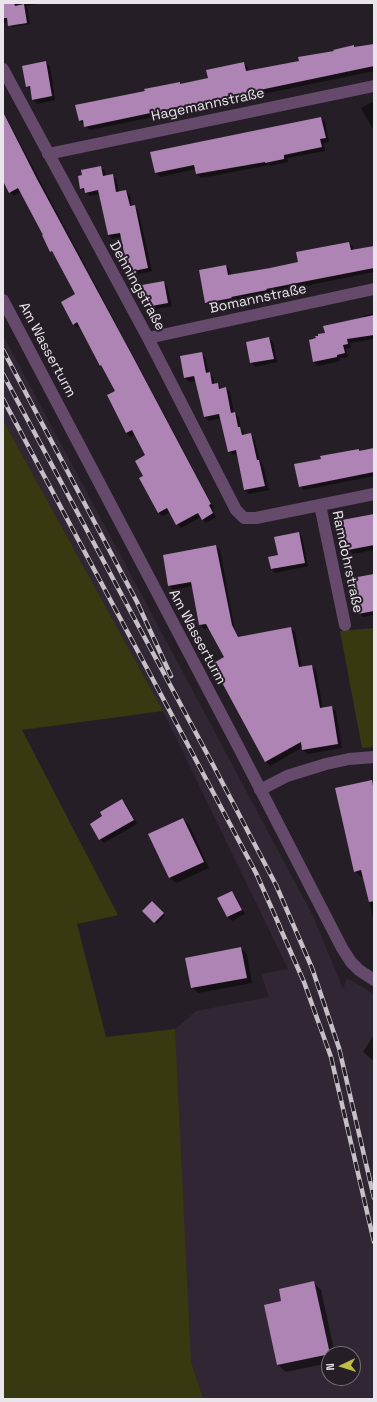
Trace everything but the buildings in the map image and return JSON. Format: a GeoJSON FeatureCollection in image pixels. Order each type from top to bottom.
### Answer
{"type":"FeatureCollection","features":[{"type":"Feature","properties":{"kind":"street","name":"Dehningstraße"},"geometry":{"type":"LineString","coordinates":[[3,69],[148,338],[236,510],[244,518]]}},
{"type":"Feature","properties":{"kind":"street","name":"Hagemannstraße"},"geometry":{"type":"LineString","coordinates":[[48,154],[374,86]]}},
{"type":"Feature","properties":{"kind":"street","name":"Bomannstraße"},"geometry":{"type":"LineString","coordinates":[[148,338],[374,289]]}},
{"type":"Feature","properties":{"kind":"street","name":"Am Wasserturm"},"geometry":{"type":"LineString","coordinates":[[3,300],[342,948],[351,962],[359,970],[374,980]]}},
{"type":"Feature","properties":{"kind":"street","name":"Ramdohrstraße"},"geometry":{"type":"LineString","coordinates":[[244,518],[256,518],[374,494]]}},
{"type":"Feature","properties":{"kind":"street","name":"Ramdohrstraße"},"geometry":{"type":"LineString","coordinates":[[320,505],[345,625]]}},
{"type":"Feature","properties":{"kind":"street"},"geometry":{"type":"LineString","coordinates":[[260,790],[287,776],[326,764],[349,759],[374,757]]}},
{"type":"Feature","properties":{"kind":"shaded area"},"geometry":{"type":"Polygon","coordinates":[[[3,335],[313,916],[343,989],[347,978],[374,994],[374,1399],[3,1399],[3,814],[118,915],[77,924],[106,1038],[175,1029],[196,1011],[269,997],[261,974],[288,969],[163,711],[3,420],[3,335]]]}},
{"type":"Feature","properties":{"kind":"shaded area"},"geometry":{"type":"Polygon","coordinates":[[[3,420],[163,711],[22,730],[118,915],[77,924],[106,1037],[175,1029],[191,1362],[203,1399],[3,1399],[3,420]]]}},
{"type":"Feature","properties":{"kind":"shaded area"},"geometry":{"type":"Polygon","coordinates":[[[374,628],[374,747],[362,748],[340,631],[374,628]]]}},
{"type":"Feature","properties":{"kind":"railway"},"geometry":{"type":"LineString","coordinates":[[3,350],[137,602],[171,676]]}},
{"type":"Feature","properties":{"kind":"railway"},"geometry":{"type":"LineString","coordinates":[[3,374],[276,885],[312,968],[339,1048],[374,1198]]}},
{"type":"Feature","properties":{"kind":"railway"},"geometry":{"type":"LineString","coordinates":[[3,399],[256,873],[280,927]]}},
{"type":"Feature","properties":{"kind":"railway"},"geometry":{"type":"LineString","coordinates":[[278,923],[304,982],[331,1057],[374,1242]]}}]}
